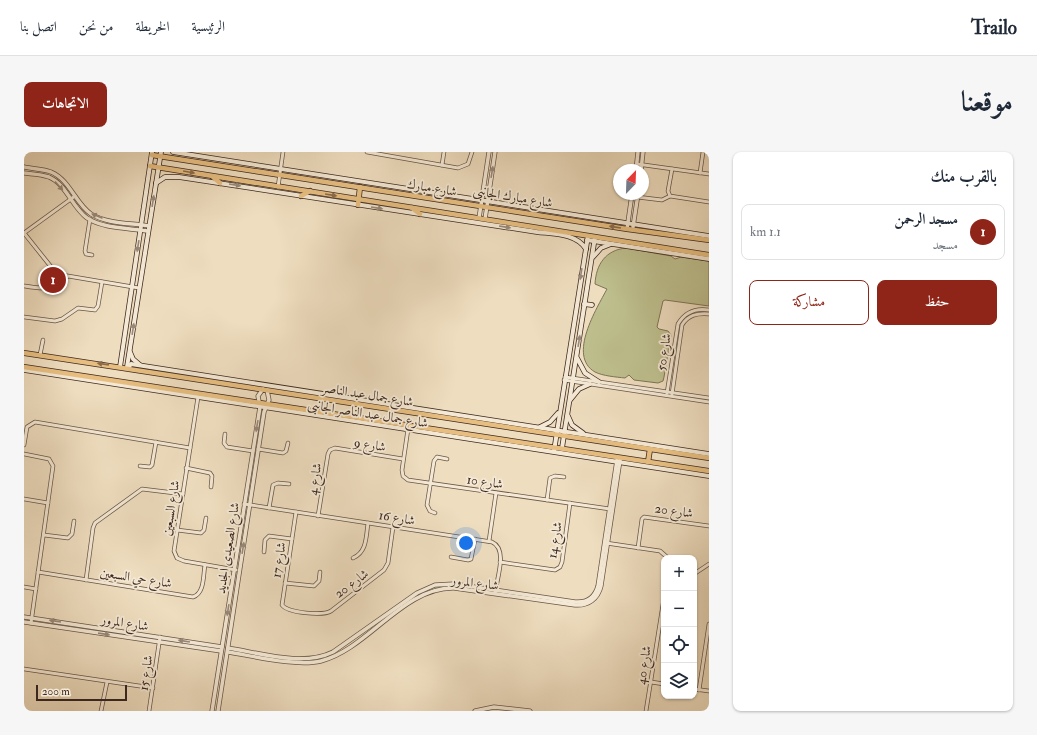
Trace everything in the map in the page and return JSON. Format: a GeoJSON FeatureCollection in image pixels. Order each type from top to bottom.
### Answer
{"type":"FeatureCollection","features":[{"type":"Feature","properties":{"kind":"main road","name":"شارع مبارك الجانبى"},"geometry":{"type":"LineString","coordinates":[[172,152],[280,172],[481,203]]}},
{"type":"Feature","properties":{"kind":"main road","name":"شارع مبارك"},"geometry":{"type":"LineString","coordinates":[[152,153],[280,172],[360,187],[481,203],[709,240]]}},
{"type":"Feature","properties":{"kind":"main road"},"geometry":{"type":"LineString","coordinates":[[120,367],[152,153]]}},
{"type":"Feature","properties":{"kind":"main road"},"geometry":{"type":"LineString","coordinates":[[127,368],[160,154]]}},
{"type":"Feature","properties":{"kind":"main road","name":"شارع مبارك"},"geometry":{"type":"LineString","coordinates":[[150,166],[544,228],[588,238],[709,255]]}},
{"type":"Feature","properties":{"kind":"main road"},"geometry":{"type":"LineString","coordinates":[[156,183],[165,177],[173,176],[220,183],[572,238],[582,243],[586,249]]}},
{"type":"Feature","properties":{"kind":"main road"},"geometry":{"type":"LineString","coordinates":[[211,176],[220,183]]}},
{"type":"Feature","properties":{"kind":"main road"},"geometry":{"type":"LineString","coordinates":[[358,205],[360,187]]}},
{"type":"Feature","properties":{"kind":"main road"},"geometry":{"type":"LineString","coordinates":[[301,196],[310,192]]}},
{"type":"Feature","properties":{"kind":"main road","name":"شارع مبارك الجانبى"},"geometry":{"type":"LineString","coordinates":[[487,204],[628,223],[631,228],[709,236]]}},
{"type":"Feature","properties":{"kind":"main road"},"geometry":{"type":"LineString","coordinates":[[411,207],[420,214]]}},
{"type":"Feature","properties":{"kind":"main road"},"geometry":{"type":"LineString","coordinates":[[537,232],[544,228]]}},
{"type":"Feature","properties":{"kind":"main road"},"geometry":{"type":"LineString","coordinates":[[554,449],[588,238]]}},
{"type":"Feature","properties":{"kind":"main road"},"geometry":{"type":"LineString","coordinates":[[562,448],[595,239],[615,244],[675,251],[709,259]]}},
{"type":"Feature","properties":{"kind":"main road"},"geometry":{"type":"LineString","coordinates":[[592,259],[602,248],[615,244]]}},
{"type":"Feature","properties":{"kind":"main road"},"geometry":{"type":"LineString","coordinates":[[579,289],[586,290]]}},
{"type":"Feature","properties":{"kind":"main road"},"geometry":{"type":"LineString","coordinates":[[584,304],[592,305]]}},
{"type":"Feature","properties":{"kind":"main road"},"geometry":{"type":"LineString","coordinates":[[130,351],[133,359],[142,366]]}},
{"type":"Feature","properties":{"kind":"main road","name":"شارع جمال عبد الناصر"},"geometry":{"type":"LineString","coordinates":[[24,353],[180,374],[265,390],[317,395],[390,406],[564,433],[709,458]]}},
{"type":"Feature","properties":{"kind":"main road"},"geometry":{"type":"LineString","coordinates":[[576,356],[582,370],[599,383]]}},
{"type":"Feature","properties":{"kind":"main road","name":"شارع جمال عبد الناصر الجانبى"},"geometry":{"type":"LineString","coordinates":[[127,368],[130,364],[180,374],[317,395]]}},
{"type":"Feature","properties":{"kind":"main road","name":"شارع جمال عبد الناصر"},"geometry":{"type":"LineString","coordinates":[[24,367],[57,374],[554,449],[562,448],[619,460],[648,462],[709,472]]}},
{"type":"Feature","properties":{"kind":"main road"},"geometry":{"type":"LineString","coordinates":[[24,370],[57,374]]}},
{"type":"Feature","properties":{"kind":"main road"},"geometry":{"type":"LineString","coordinates":[[569,402],[579,389],[590,384]]}},
{"type":"Feature","properties":{"kind":"main road"},"geometry":{"type":"LineString","coordinates":[[174,391],[198,397],[219,398]]}},
{"type":"Feature","properties":{"kind":"main road","name":"شارع جمال عبد الناصر الجانبى"},"geometry":{"type":"LineString","coordinates":[[267,406],[408,429],[554,449],[709,476]]}},
{"type":"Feature","properties":{"kind":"main road"},"geometry":{"type":"LineString","coordinates":[[540,427],[553,420],[559,411]]}},
{"type":"Feature","properties":{"kind":"main road"},"geometry":{"type":"LineString","coordinates":[[568,412],[572,424],[579,431],[587,434],[611,441],[709,454]]}},
{"type":"Feature","properties":{"kind":"main road"},"geometry":{"type":"LineString","coordinates":[[464,418],[540,427],[556,432]]}},
{"type":"Feature","properties":{"kind":"main road"},"geometry":{"type":"LineString","coordinates":[[564,433],[587,434]]}},
{"type":"Feature","properties":{"kind":"main road"},"geometry":{"type":"LineString","coordinates":[[648,462],[650,449]]}},
{"type":"Feature","properties":{"kind":"street"},"geometry":{"type":"LineString","coordinates":[[278,187],[283,152]]}},
{"type":"Feature","properties":{"kind":"street"},"geometry":{"type":"LineString","coordinates":[[367,152],[458,168],[464,167],[470,161],[472,152]]}},
{"type":"Feature","properties":{"kind":"street"},"geometry":{"type":"LineString","coordinates":[[442,165],[444,152]]}},
{"type":"Feature","properties":{"kind":"street"},"geometry":{"type":"LineString","coordinates":[[479,218],[489,152]]}},
{"type":"Feature","properties":{"kind":"street"},"geometry":{"type":"LineString","coordinates":[[485,219],[495,152]]}},
{"type":"Feature","properties":{"kind":"street"},"geometry":{"type":"LineString","coordinates":[[636,164],[638,152]]}},
{"type":"Feature","properties":{"kind":"street"},"geometry":{"type":"LineString","coordinates":[[642,164],[643,152]]}},
{"type":"Feature","properties":{"kind":"street"},"geometry":{"type":"LineString","coordinates":[[700,173],[703,152]]}},
{"type":"Feature","properties":{"kind":"street"},"geometry":{"type":"LineString","coordinates":[[649,165],[709,174]]}},
{"type":"Feature","properties":{"kind":"street"},"geometry":{"type":"LineString","coordinates":[[24,167],[54,173],[64,181],[84,208],[98,217],[149,226]]}},
{"type":"Feature","properties":{"kind":"street"},"geometry":{"type":"LineString","coordinates":[[670,196],[668,191],[672,169]]}},
{"type":"Feature","properties":{"kind":"street"},"geometry":{"type":"LineString","coordinates":[[24,173],[51,179],[59,185],[80,212],[90,219],[103,224],[148,231]]}},
{"type":"Feature","properties":{"kind":"street"},"geometry":{"type":"LineString","coordinates":[[75,196],[24,233],[54,270],[67,277],[139,288]]}},
{"type":"Feature","properties":{"kind":"street"},"geometry":{"type":"LineString","coordinates":[[649,198],[662,200],[670,196],[709,202]]}},
{"type":"Feature","properties":{"kind":"street"},"geometry":{"type":"LineString","coordinates":[[628,223],[631,200]]}},
{"type":"Feature","properties":{"kind":"street"},"geometry":{"type":"LineString","coordinates":[[631,228],[636,200]]}},
{"type":"Feature","properties":{"kind":"street"},"geometry":{"type":"LineString","coordinates":[[90,219],[85,252],[86,254],[92,255]]}},
{"type":"Feature","properties":{"kind":"street"},"geometry":{"type":"LineString","coordinates":[[24,286],[51,288],[60,284],[67,277]]}},
{"type":"Feature","properties":{"kind":"street"},"geometry":{"type":"LineString","coordinates":[[24,316],[55,321],[62,319],[78,308],[95,310],[98,306],[102,282]]}},
{"type":"Feature","properties":{"kind":"street","name":"شارع 50"},"geometry":{"type":"LineString","coordinates":[[672,394],[678,324],[686,314],[696,310],[709,310]]}},
{"type":"Feature","properties":{"kind":"street","name":"شارع 50"},"geometry":{"type":"LineString","coordinates":[[667,394],[678,337],[682,325],[688,318],[699,314],[709,314]]}},
{"type":"Feature","properties":{"kind":"street"},"geometry":{"type":"LineString","coordinates":[[40,355],[43,340]]}},
{"type":"Feature","properties":{"kind":"street"},"geometry":{"type":"LineString","coordinates":[[565,378],[590,384],[599,383]]}},
{"type":"Feature","properties":{"kind":"street"},"geometry":{"type":"LineString","coordinates":[[572,380],[667,394],[709,398]]}},
{"type":"Feature","properties":{"kind":"street","name":"شارع الصعيدى الجديد"},"geometry":{"type":"LineString","coordinates":[[212,711],[260,405],[259,395],[265,390],[269,398],[258,449],[218,711]]}},
{"type":"Feature","properties":{"kind":"street"},"geometry":{"type":"LineString","coordinates":[[672,394],[709,402]]}},
{"type":"Feature","properties":{"kind":"street","name":"شارع السبعين"},"geometry":{"type":"LineString","coordinates":[[198,397],[174,548],[176,556],[184,561],[240,570]]}},
{"type":"Feature","properties":{"kind":"street"},"geometry":{"type":"LineString","coordinates":[[24,445],[27,427],[35,422],[190,448]]}},
{"type":"Feature","properties":{"kind":"street","name":"شارع 10"},"geometry":{"type":"LineString","coordinates":[[408,429],[402,470],[405,477],[410,480],[611,509]]}},
{"type":"Feature","properties":{"kind":"street"},"geometry":{"type":"LineString","coordinates":[[225,434],[224,443],[227,447],[252,451]]}},
{"type":"Feature","properties":{"kind":"street"},"geometry":{"type":"LineString","coordinates":[[140,466],[152,466],[156,442]]}},
{"type":"Feature","properties":{"kind":"street"},"geometry":{"type":"LineString","coordinates":[[258,449],[282,453],[286,451],[288,443]]}},
{"type":"Feature","properties":{"kind":"street","name":"شارع 9"},"geometry":{"type":"LineString","coordinates":[[333,448],[403,459]]}},
{"type":"Feature","properties":{"kind":"street","name":"شارع 4"},"geometry":{"type":"LineString","coordinates":[[318,516],[328,454],[333,448]]}},
{"type":"Feature","properties":{"kind":"street"},"geometry":{"type":"LineString","coordinates":[[24,454],[47,458],[52,462],[53,466],[31,623]]}},
{"type":"Feature","properties":{"kind":"street"},"geometry":{"type":"LineString","coordinates":[[435,513],[430,511],[427,507],[435,459],[439,457],[447,459]]}},
{"type":"Feature","properties":{"kind":"street","name":"شارع المرور"},"geometry":{"type":"LineString","coordinates":[[228,650],[309,659],[330,654],[350,643],[421,591],[439,585],[454,584],[495,592],[575,602],[586,600],[593,596],[597,588],[606,543],[619,460]]}},
{"type":"Feature","properties":{"kind":"street"},"geometry":{"type":"LineString","coordinates":[[186,468],[210,473],[212,476],[211,487]]}},
{"type":"Feature","properties":{"kind":"street"},"geometry":{"type":"LineString","coordinates":[[547,500],[551,477],[564,477]]}},
{"type":"Feature","properties":{"kind":"street"},"geometry":{"type":"LineString","coordinates":[[269,508],[273,485],[278,483],[289,484]]}},
{"type":"Feature","properties":{"kind":"street"},"geometry":{"type":"LineString","coordinates":[[86,580],[93,528],[99,519],[142,489],[182,494]]}},
{"type":"Feature","properties":{"kind":"street"},"geometry":{"type":"LineString","coordinates":[[495,592],[501,553],[499,547],[489,541],[496,493]]}},
{"type":"Feature","properties":{"kind":"street"},"geometry":{"type":"LineString","coordinates":[[24,499],[48,503]]}},
{"type":"Feature","properties":{"kind":"street","name":"شارع 14"},"geometry":{"type":"LineString","coordinates":[[500,562],[555,570],[560,567],[570,503]]}},
{"type":"Feature","properties":{"kind":"street","name":"شارع 16"},"geometry":{"type":"LineString","coordinates":[[244,504],[489,541]]}},
{"type":"Feature","properties":{"kind":"street","name":"شارع 17"},"geometry":{"type":"LineString","coordinates":[[285,609],[282,604],[296,512]]}},
{"type":"Feature","properties":{"kind":"street","name":"شارع 20"},"geometry":{"type":"LineString","coordinates":[[638,548],[642,519],[644,516],[709,526]]}},
{"type":"Feature","properties":{"kind":"street"},"geometry":{"type":"LineString","coordinates":[[177,530],[201,533],[204,530],[206,518]]}},
{"type":"Feature","properties":{"kind":"street"},"geometry":{"type":"LineString","coordinates":[[44,534],[69,537],[72,534],[74,521]]}},
{"type":"Feature","properties":{"kind":"street"},"geometry":{"type":"LineString","coordinates":[[353,558],[360,553],[364,547],[368,523]]}},
{"type":"Feature","properties":{"kind":"street","name":"شارع 20"},"geometry":{"type":"LineString","coordinates":[[285,609],[320,614],[331,611],[385,569],[388,563],[393,527]]}},
{"type":"Feature","properties":{"kind":"street"},"geometry":{"type":"LineString","coordinates":[[264,552],[265,540],[268,536],[292,539]]}},
{"type":"Feature","properties":{"kind":"street"},"geometry":{"type":"LineString","coordinates":[[451,557],[468,560],[471,559],[475,539]]}},
{"type":"Feature","properties":{"kind":"street"},"geometry":{"type":"LineString","coordinates":[[606,543],[660,551],[665,555]]}},
{"type":"Feature","properties":{"kind":"street","name":"شارع حي السبعين"},"geometry":{"type":"LineString","coordinates":[[38,572],[194,597],[201,591],[205,564]]}},
{"type":"Feature","properties":{"kind":"street"},"geometry":{"type":"LineString","coordinates":[[697,572],[709,564]]}},
{"type":"Feature","properties":{"kind":"street"},"geometry":{"type":"LineString","coordinates":[[285,583],[314,586],[319,581],[320,572]]}},
{"type":"Feature","properties":{"kind":"street"},"geometry":{"type":"LineString","coordinates":[[24,587],[36,589]]}},
{"type":"Feature","properties":{"kind":"street","name":"شارع المرور"},"geometry":{"type":"LineString","coordinates":[[24,617],[222,647]]}},
{"type":"Feature","properties":{"kind":"street","name":"شارع 40"},"geometry":{"type":"LineString","coordinates":[[646,711],[661,617]]}},
{"type":"Feature","properties":{"kind":"street","name":"شارع المرور"},"geometry":{"type":"LineString","coordinates":[[24,622],[221,651]]}},
{"type":"Feature","properties":{"kind":"street"},"geometry":{"type":"LineString","coordinates":[[709,624],[699,690],[709,691]]}},
{"type":"Feature","properties":{"kind":"street","name":"شارع 15"},"geometry":{"type":"LineString","coordinates":[[149,711],[160,637]]}},
{"type":"Feature","properties":{"kind":"street"},"geometry":{"type":"LineString","coordinates":[[24,669],[152,688]]}},
{"type":"Feature","properties":{"kind":"street"},"geometry":{"type":"LineString","coordinates":[[218,677],[224,678]]}},
{"type":"Feature","properties":{"kind":"street"},"geometry":{"type":"LineString","coordinates":[[101,711],[106,682]]}},
{"type":"Feature","properties":{"kind":"street"},"geometry":{"type":"LineString","coordinates":[[651,682],[661,684]]}},
{"type":"Feature","properties":{"kind":"street"},"geometry":{"type":"LineString","coordinates":[[475,711],[490,707],[502,707],[530,711]]}},
{"type":"Feature","properties":{"kind":"green space"},"geometry":{"type":"Polygon","coordinates":[[[626,248],[671,256],[675,259],[681,257],[709,261],[709,306],[665,300],[663,301],[657,327],[668,331],[671,335],[663,381],[658,383],[634,380],[629,375],[625,378],[595,372],[587,365],[584,355],[584,344],[591,319],[607,289],[595,284],[597,270],[603,259],[608,255],[619,249],[626,248]]]}},
{"type":"Feature","properties":{"kind":"place","name":"مسجد الرحمن"},"geometry":{"type":"Point","coordinates":[53,280]}}]}
